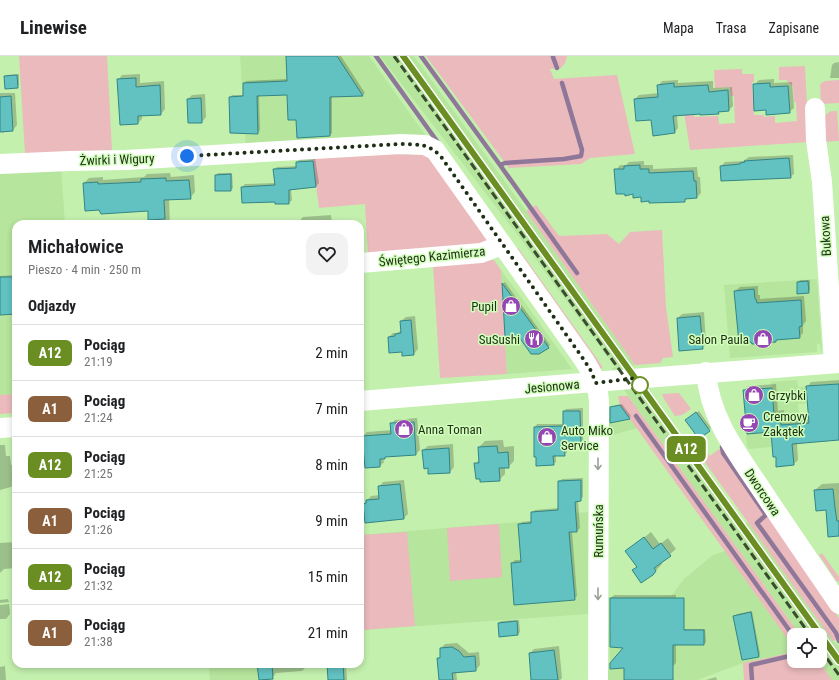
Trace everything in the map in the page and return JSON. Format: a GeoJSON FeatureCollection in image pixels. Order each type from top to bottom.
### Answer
{"type":"FeatureCollection","features":[{"type":"Feature","properties":{"kind":"street","name":"Bukowa"},"geometry":{"type":"LineString","coordinates":[[815,108],[816,140],[830,181],[836,363]]}},
{"type":"Feature","properties":{"kind":"street","name":"Żwirki i Wigury"},"geometry":{"type":"LineString","coordinates":[[0,164],[126,160],[401,144],[425,145],[435,150],[502,244]]}},
{"type":"Feature","properties":{"kind":"street","name":"Świętego Kazimierza"},"geometry":{"type":"LineString","coordinates":[[364,262],[481,253],[502,244]]}},
{"type":"Feature","properties":{"kind":"street","name":"Rumuńska"},"geometry":{"type":"LineString","coordinates":[[502,244],[584,360],[596,383],[599,402],[598,680]]}},
{"type":"Feature","properties":{"kind":"street","name":"Jesionowa"},"geometry":{"type":"LineString","coordinates":[[364,401],[596,383],[706,372],[836,363]]}},
{"type":"Feature","properties":{"kind":"street","name":"Dworcowa"},"geometry":{"type":"LineString","coordinates":[[706,372],[710,399],[725,435],[839,604]]}},
{"type":"Feature","properties":{"kind":"street"},"geometry":{"type":"LineString","coordinates":[[0,428],[12,427]]}},
{"type":"Feature","properties":{"kind":"shaded area"},"geometry":{"type":"Polygon","coordinates":[[[19,56],[107,56],[112,150],[25,154],[19,56]]]}},
{"type":"Feature","properties":{"kind":"shaded area"},"geometry":{"type":"Polygon","coordinates":[[[240,56],[369,56],[426,136],[246,148],[240,56]]]}},
{"type":"Feature","properties":{"kind":"shaded area"},"geometry":{"type":"Polygon","coordinates":[[[380,56],[414,56],[635,365],[632,366],[651,392],[649,393],[744,524],[748,522],[824,628],[795,628],[611,372],[614,372],[612,369],[615,367],[520,238],[380,56]]]}},
{"type":"Feature","properties":{"kind":"shaded area"},"geometry":{"type":"Polygon","coordinates":[[[426,56],[567,56],[565,63],[561,68],[550,69],[554,79],[617,75],[635,154],[590,158],[581,164],[509,168],[426,56]]]}},
{"type":"Feature","properties":{"kind":"shaded area"},"geometry":{"type":"Polygon","coordinates":[[[805,66],[809,142],[690,150],[680,87],[691,86],[694,117],[718,116],[719,124],[735,123],[734,96],[731,96],[730,87],[715,88],[714,70],[742,69],[742,74],[754,74],[754,82],[752,82],[754,115],[764,115],[764,117],[775,116],[775,123],[797,121],[793,86],[786,80],[779,80],[779,67],[805,66]]]}},
{"type":"Feature","properties":{"kind":"shaded area"},"geometry":{"type":"Polygon","coordinates":[[[839,80],[839,103],[821,104],[820,84],[825,81],[839,80]]]}},
{"type":"Feature","properties":{"kind":"shaded area"},"geometry":{"type":"Polygon","coordinates":[[[831,111],[837,111],[839,141],[822,142],[820,119],[831,111]]]}},
{"type":"Feature","properties":{"kind":"shaded area"},"geometry":{"type":"Polygon","coordinates":[[[328,152],[428,155],[488,238],[486,243],[368,256],[365,204],[319,208],[312,153],[328,152]]]}},
{"type":"Feature","properties":{"kind":"shaded area"},"geometry":{"type":"Polygon","coordinates":[[[61,166],[65,220],[12,220],[12,394],[0,395],[0,170],[61,166]]]}},
{"type":"Feature","properties":{"kind":"shaded area"},"geometry":{"type":"Polygon","coordinates":[[[536,205],[559,236],[607,234],[619,244],[630,232],[662,230],[666,307],[673,357],[663,358],[660,363],[635,365],[526,211],[536,205]]]}},
{"type":"Feature","properties":{"kind":"shaded area"},"geometry":{"type":"Polygon","coordinates":[[[518,248],[603,368],[598,369],[513,252],[518,248]]]}},
{"type":"Feature","properties":{"kind":"shaded area"},"geometry":{"type":"Polygon","coordinates":[[[494,260],[501,270],[507,374],[440,378],[433,265],[494,260]]]}},
{"type":"Feature","properties":{"kind":"shaded area"},"geometry":{"type":"Polygon","coordinates":[[[501,270],[521,297],[572,369],[507,374],[501,270]]]}},
{"type":"Feature","properties":{"kind":"shaded area"},"geometry":{"type":"Polygon","coordinates":[[[817,279],[822,351],[820,344],[817,344],[817,352],[730,358],[724,285],[817,279]]]}},
{"type":"Feature","properties":{"kind":"shaded area"},"geometry":{"type":"Polygon","coordinates":[[[797,380],[798,387],[839,384],[839,400],[798,404],[802,444],[749,449],[747,446],[743,390],[772,388],[771,382],[797,380]]]}},
{"type":"Feature","properties":{"kind":"shaded area"},"geometry":{"type":"Polygon","coordinates":[[[679,393],[691,409],[682,415],[675,416],[662,394],[679,393]]]}},
{"type":"Feature","properties":{"kind":"shaded area"},"geometry":{"type":"Polygon","coordinates":[[[12,394],[12,413],[0,414],[0,395],[12,394]]]}},
{"type":"Feature","properties":{"kind":"shaded area"},"geometry":{"type":"Polygon","coordinates":[[[618,396],[628,396],[795,628],[787,628],[787,638],[620,405],[618,396]]]}},
{"type":"Feature","properties":{"kind":"shaded area"},"geometry":{"type":"Polygon","coordinates":[[[620,405],[637,428],[606,437],[605,408],[620,405]]]}},
{"type":"Feature","properties":{"kind":"shaded area"},"geometry":{"type":"Polygon","coordinates":[[[700,442],[710,456],[722,447],[839,618],[839,639],[833,641],[827,633],[827,628],[824,628],[704,461],[706,458],[696,445],[700,442]]]}},
{"type":"Feature","properties":{"kind":"shaded area"},"geometry":{"type":"Polygon","coordinates":[[[588,512],[588,614],[364,630],[364,535],[531,521],[531,523],[545,515],[588,512]]]}},
{"type":"Feature","properties":{"kind":"shaded area"},"geometry":{"type":"Polygon","coordinates":[[[499,524],[502,577],[450,581],[447,528],[499,524]]]}},
{"type":"Feature","properties":{"kind":"shaded area"},"geometry":{"type":"Polygon","coordinates":[[[407,532],[415,626],[364,630],[364,535],[407,532]]]}},
{"type":"Feature","properties":{"kind":"shaded area"},"geometry":{"type":"Polygon","coordinates":[[[725,551],[787,638],[787,654],[743,663],[697,680],[607,680],[607,666],[610,662],[609,647],[606,647],[606,597],[671,596],[684,579],[713,555],[725,551]]]}},
{"type":"Feature","properties":{"kind":"shaded area"},"geometry":{"type":"Polygon","coordinates":[[[822,553],[839,577],[839,581],[837,582],[819,555],[822,553]]]}},
{"type":"Feature","properties":{"kind":"shaded area"},"geometry":{"type":"Polygon","coordinates":[[[827,633],[839,646],[839,680],[832,680],[824,668],[827,668],[827,633]]]}},
{"type":"Feature","properties":{"kind":"shaded area"},"geometry":{"type":"Polygon","coordinates":[[[787,654],[787,668],[824,668],[832,680],[744,680],[743,663],[787,654]]]}},
{"type":"Feature","properties":{"kind":"shaded area"},"geometry":{"type":"Polygon","coordinates":[[[209,668],[273,668],[274,680],[210,680],[209,668]]]}},
{"type":"Feature","properties":{"kind":"building"},"geometry":{"type":"Polygon","coordinates":[[[286,56],[337,56],[363,96],[330,97],[330,136],[297,138],[296,120],[288,120],[287,95],[257,96],[258,134],[230,133],[229,97],[243,96],[243,83],[287,81],[286,56]]]}},
{"type":"Feature","properties":{"kind":"building"},"geometry":{"type":"Polygon","coordinates":[[[17,75],[18,88],[5,89],[4,76],[17,75]]]}},
{"type":"Feature","properties":{"kind":"building"},"geometry":{"type":"Polygon","coordinates":[[[136,78],[136,87],[160,85],[161,115],[138,116],[138,124],[120,125],[117,79],[136,78]]]}},
{"type":"Feature","properties":{"kind":"building"},"geometry":{"type":"Polygon","coordinates":[[[674,83],[674,87],[708,85],[709,92],[728,90],[729,111],[718,112],[719,114],[673,116],[675,133],[653,136],[651,120],[636,121],[634,99],[658,97],[657,85],[674,83]]]}},
{"type":"Feature","properties":{"kind":"building"},"geometry":{"type":"Polygon","coordinates":[[[770,83],[770,87],[788,86],[790,113],[766,115],[766,110],[754,111],[753,84],[770,83]]]}},
{"type":"Feature","properties":{"kind":"building"},"geometry":{"type":"Polygon","coordinates":[[[11,96],[13,131],[0,132],[0,97],[11,96]]]}},
{"type":"Feature","properties":{"kind":"building"},"geometry":{"type":"Polygon","coordinates":[[[201,98],[202,123],[188,123],[187,99],[201,98]]]}},
{"type":"Feature","properties":{"kind":"building"},"geometry":{"type":"Polygon","coordinates":[[[789,158],[791,178],[721,181],[720,166],[740,164],[745,162],[744,161],[789,158]]]}},
{"type":"Feature","properties":{"kind":"building"},"geometry":{"type":"Polygon","coordinates":[[[313,161],[316,187],[289,190],[289,204],[275,204],[275,202],[242,203],[241,187],[275,185],[273,169],[296,168],[296,162],[313,161]]]}},
{"type":"Feature","properties":{"kind":"building"},"geometry":{"type":"Polygon","coordinates":[[[640,165],[640,169],[649,169],[649,173],[693,171],[694,181],[696,181],[697,198],[685,199],[685,202],[649,203],[649,201],[641,202],[641,197],[633,198],[633,194],[625,196],[625,194],[616,194],[614,169],[624,169],[624,166],[640,165]]]}},
{"type":"Feature","properties":{"kind":"building"},"geometry":{"type":"Polygon","coordinates":[[[231,174],[231,191],[215,191],[215,175],[231,174]]]}},
{"type":"Feature","properties":{"kind":"building"},"geometry":{"type":"Polygon","coordinates":[[[166,178],[166,181],[189,180],[191,199],[164,200],[165,219],[148,220],[148,211],[101,214],[99,210],[85,211],[83,183],[98,182],[98,184],[141,182],[141,179],[166,178]]]}},
{"type":"Feature","properties":{"kind":"building"},"geometry":{"type":"Polygon","coordinates":[[[0,277],[12,277],[12,314],[0,315],[0,277]]]}},
{"type":"Feature","properties":{"kind":"building"},"geometry":{"type":"Polygon","coordinates":[[[808,281],[809,293],[797,294],[797,282],[808,281]]]}},
{"type":"Feature","properties":{"kind":"building"},"geometry":{"type":"Polygon","coordinates":[[[502,283],[549,348],[539,354],[531,354],[519,337],[505,337],[502,283]]]}},
{"type":"Feature","properties":{"kind":"building"},"geometry":{"type":"Polygon","coordinates":[[[754,289],[757,303],[801,300],[802,326],[799,327],[800,338],[752,344],[751,342],[739,343],[734,291],[754,289]]]}},
{"type":"Feature","properties":{"kind":"building"},"geometry":{"type":"Polygon","coordinates":[[[700,316],[703,349],[679,351],[677,318],[700,316]]]}},
{"type":"Feature","properties":{"kind":"building"},"geometry":{"type":"Polygon","coordinates":[[[411,320],[414,355],[402,356],[402,352],[389,353],[388,337],[401,333],[400,321],[411,320]]]}},
{"type":"Feature","properties":{"kind":"building"},"geometry":{"type":"Polygon","coordinates":[[[839,384],[839,440],[792,444],[794,465],[776,467],[776,457],[773,457],[771,432],[747,434],[743,390],[772,388],[774,415],[780,415],[781,425],[809,423],[806,386],[839,384]]]}},
{"type":"Feature","properties":{"kind":"building"},"geometry":{"type":"Polygon","coordinates":[[[620,405],[630,419],[610,423],[610,407],[620,405]]]}},
{"type":"Feature","properties":{"kind":"building"},"geometry":{"type":"Polygon","coordinates":[[[563,411],[580,411],[581,443],[564,444],[565,456],[553,456],[554,465],[536,466],[536,457],[534,457],[534,427],[563,426],[563,411]]]}},
{"type":"Feature","properties":{"kind":"building"},"geometry":{"type":"Polygon","coordinates":[[[696,412],[710,431],[699,439],[685,420],[696,412]]]}},
{"type":"Feature","properties":{"kind":"building"},"geometry":{"type":"Polygon","coordinates":[[[414,422],[416,455],[385,457],[385,459],[380,459],[380,467],[365,468],[364,436],[391,434],[390,423],[414,422]]]}},
{"type":"Feature","properties":{"kind":"building"},"geometry":{"type":"Polygon","coordinates":[[[497,446],[498,453],[508,452],[509,468],[499,468],[500,481],[480,482],[480,479],[476,479],[474,463],[479,463],[478,447],[497,446]]]}},
{"type":"Feature","properties":{"kind":"building"},"geometry":{"type":"Polygon","coordinates":[[[449,448],[450,473],[428,474],[428,468],[424,469],[422,450],[449,448]]]}},
{"type":"Feature","properties":{"kind":"building"},"geometry":{"type":"Polygon","coordinates":[[[581,480],[581,501],[575,502],[577,532],[569,532],[575,600],[514,605],[511,563],[521,562],[518,524],[531,523],[531,512],[558,510],[558,481],[581,480]]]}},
{"type":"Feature","properties":{"kind":"building"},"geometry":{"type":"Polygon","coordinates":[[[400,484],[404,519],[365,523],[364,504],[366,503],[366,500],[379,499],[378,486],[400,484]]]}},
{"type":"Feature","properties":{"kind":"building"},"geometry":{"type":"Polygon","coordinates":[[[833,489],[837,521],[839,521],[839,536],[828,537],[826,510],[816,511],[814,490],[833,489]]]}},
{"type":"Feature","properties":{"kind":"building"},"geometry":{"type":"Polygon","coordinates":[[[644,537],[653,549],[661,543],[671,556],[654,568],[656,571],[653,575],[641,583],[632,570],[637,567],[625,551],[644,537]]]}},
{"type":"Feature","properties":{"kind":"building"},"geometry":{"type":"Polygon","coordinates":[[[610,598],[684,598],[684,630],[704,630],[704,645],[673,645],[673,680],[624,680],[624,668],[610,669],[610,663],[623,648],[610,647],[610,598]]]}},
{"type":"Feature","properties":{"kind":"building"},"geometry":{"type":"Polygon","coordinates":[[[751,612],[759,657],[742,660],[733,616],[751,612]]]}},
{"type":"Feature","properties":{"kind":"building"},"geometry":{"type":"Polygon","coordinates":[[[517,621],[518,635],[499,637],[498,623],[517,621]]]}},
{"type":"Feature","properties":{"kind":"building"},"geometry":{"type":"Polygon","coordinates":[[[452,647],[459,651],[464,657],[475,656],[476,671],[452,673],[453,680],[439,680],[437,658],[440,658],[440,648],[452,647]]]}},
{"type":"Feature","properties":{"kind":"building"},"geometry":{"type":"Polygon","coordinates":[[[554,650],[558,680],[531,680],[529,653],[554,650]]]}},
{"type":"Feature","properties":{"kind":"building"},"geometry":{"type":"Polygon","coordinates":[[[258,668],[272,668],[273,679],[259,680],[258,668]]]}},
{"type":"Feature","properties":{"kind":"building"},"geometry":{"type":"Polygon","coordinates":[[[327,668],[343,668],[344,680],[328,680],[327,668]]]}},
{"type":"Feature","properties":{"kind":"waterway"},"geometry":{"type":"LineString","coordinates":[[376,56],[439,144]]}},
{"type":"Feature","properties":{"kind":"waterway"},"geometry":{"type":"LineString","coordinates":[[421,56],[500,165]]}},
{"type":"Feature","properties":{"kind":"waterway"},"geometry":{"type":"LineString","coordinates":[[553,57],[557,68]]}},
{"type":"Feature","properties":{"kind":"waterway"},"geometry":{"type":"LineString","coordinates":[[562,83],[582,150],[581,156],[564,159],[505,163],[500,165],[577,273]]}},
{"type":"Feature","properties":{"kind":"waterway"},"geometry":{"type":"LineString","coordinates":[[636,416],[788,628]]}},
{"type":"Feature","properties":{"kind":"waterway"},"geometry":{"type":"LineString","coordinates":[[724,444],[722,447],[723,453],[766,515],[757,523],[836,633],[839,641]]}},
{"type":"Feature","properties":{"kind":"waterway"},"geometry":{"type":"LineString","coordinates":[[752,680],[751,665],[787,657]]}},
{"type":"Feature","properties":{"kind":"railway"},"geometry":{"type":"LineString","coordinates":[[394,56],[805,628]]}},
{"type":"Feature","properties":{"kind":"railway"},"geometry":{"type":"LineString","coordinates":[[403,56],[839,661]]}},
{"type":"Feature","properties":{"kind":"railway"},"geometry":{"type":"LineString","coordinates":[[827,659],[839,675]]}},
{"type":"Feature","properties":{"kind":"train","name":"A12"},"geometry":{"type":"LineString","coordinates":[[403,56],[839,661]]}},
{"type":"Feature","properties":{"kind":"place","name":"Pupil"},"geometry":{"type":"Point","coordinates":[511,306]}},
{"type":"Feature","properties":{"kind":"place","name":"SuSushi"},"geometry":{"type":"Point","coordinates":[534,339]}},
{"type":"Feature","properties":{"kind":"place","name":"Salon Paula"},"geometry":{"type":"Point","coordinates":[763,339]}},
{"type":"Feature","properties":{"kind":"place","name":"Grzybki"},"geometry":{"type":"Point","coordinates":[754,395]}},
{"type":"Feature","properties":{"kind":"place","name":"Cremovy Zakątek"},"geometry":{"type":"Point","coordinates":[749,423]}},
{"type":"Feature","properties":{"kind":"place","name":"Anna Toman"},"geometry":{"type":"Point","coordinates":[404,429]}},
{"type":"Feature","properties":{"kind":"place","name":"Auto Miko Service"},"geometry":{"type":"Point","coordinates":[547,437]}},
{"type":"Feature","properties":{"kind":"route"},"geometry":{"type":"LineString","coordinates":[[187,156],[401,144],[425,145],[430,147],[442,158],[584,360],[595,378],[596,383],[636,378],[640,385]]}}]}
